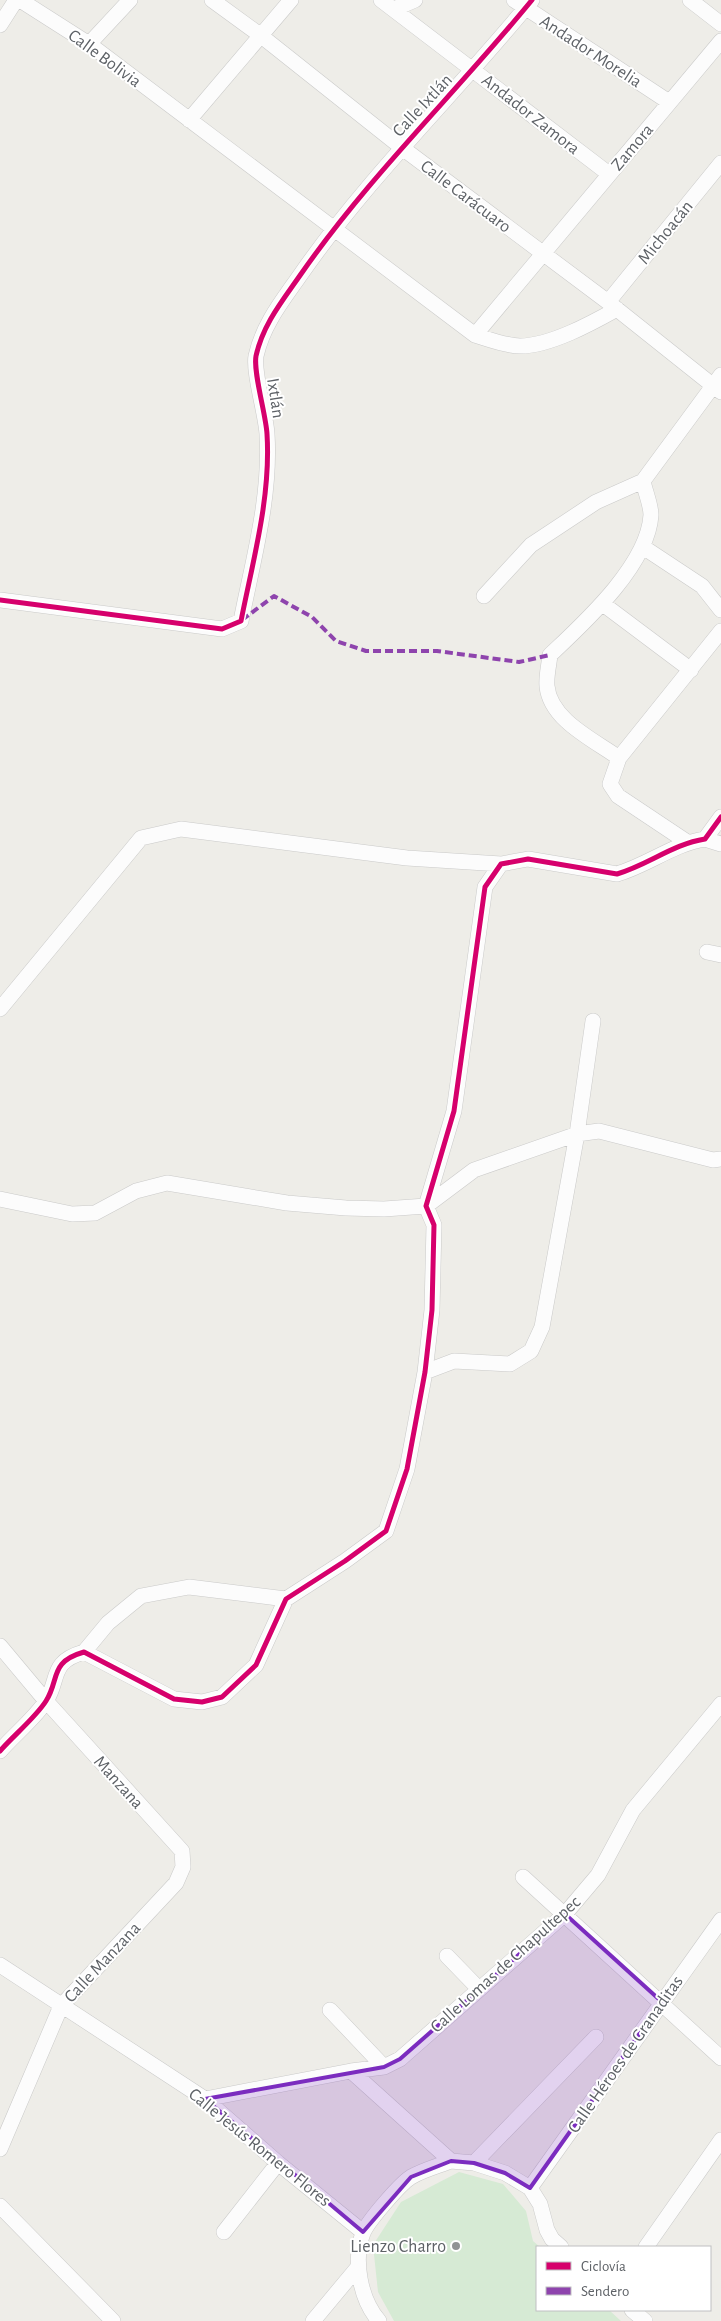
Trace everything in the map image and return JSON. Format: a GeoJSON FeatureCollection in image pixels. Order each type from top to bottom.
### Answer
{"type":"FeatureCollection","features":[{"type":"Feature","properties":{"kind":"street"},"geometry":{"type":"LineString","coordinates":[[0,25],[16,0]]}},
{"type":"Feature","properties":{"kind":"street","name":"Calle Bolivia"},"geometry":{"type":"LineString","coordinates":[[20,0],[89,44],[332,230],[475,335]]}},
{"type":"Feature","properties":{"kind":"street"},"geometry":{"type":"LineString","coordinates":[[89,44],[130,0]]}},
{"type":"Feature","properties":{"kind":"street","name":"Calle Carácuaro"},"geometry":{"type":"LineString","coordinates":[[212,0],[260,35],[401,147],[718,384]]}},
{"type":"Feature","properties":{"kind":"street"},"geometry":{"type":"LineString","coordinates":[[189,120],[291,0]]}},
{"type":"Feature","properties":{"kind":"street"},"geometry":{"type":"LineString","coordinates":[[388,4],[415,0]]}},
{"type":"Feature","properties":{"kind":"street"},"geometry":{"type":"LineString","coordinates":[[690,0],[721,24]]}},
{"type":"Feature","properties":{"kind":"street","name":"Calle Ixtlán"},"geometry":{"type":"LineString","coordinates":[[332,230],[401,147],[474,69],[524,3]]}},
{"type":"Feature","properties":{"kind":"street","name":"Andador Morelia"},"geometry":{"type":"LineString","coordinates":[[524,3],[669,102]]}},
{"type":"Feature","properties":{"kind":"street","name":"Andador Zamora"},"geometry":{"type":"LineString","coordinates":[[388,4],[609,174]]}},
{"type":"Feature","properties":{"kind":"street","name":"Zamora"},"geometry":{"type":"LineString","coordinates":[[475,335],[721,41]]}},
{"type":"Feature","properties":{"kind":"street","name":"Michoacán"},"geometry":{"type":"LineString","coordinates":[[613,306],[721,163]]}},
{"type":"Feature","properties":{"kind":"street","name":"Ixtlán"},"geometry":{"type":"LineString","coordinates":[[0,600],[222,629],[241,621],[264,499],[267,435],[256,358],[265,326],[332,230]]}},
{"type":"Feature","properties":{"kind":"street"},"geometry":{"type":"LineString","coordinates":[[475,335],[520,346],[551,340],[587,326],[613,306]]}},
{"type":"Feature","properties":{"kind":"street"},"geometry":{"type":"LineString","coordinates":[[484,596],[531,545],[596,502],[643,482],[718,384]]}},
{"type":"Feature","properties":{"kind":"street"},"geometry":{"type":"LineString","coordinates":[[619,758],[565,720],[552,704],[547,686],[550,655],[603,604],[643,547],[651,514],[643,482]]}},
{"type":"Feature","properties":{"kind":"street"},"geometry":{"type":"LineString","coordinates":[[643,547],[702,586],[721,610]]}},
{"type":"Feature","properties":{"kind":"street"},"geometry":{"type":"LineString","coordinates":[[603,604],[692,670]]}},
{"type":"Feature","properties":{"kind":"street"},"geometry":{"type":"LineString","coordinates":[[687,842],[618,796],[610,784],[619,758],[721,632]]}},
{"type":"Feature","properties":{"kind":"street"},"geometry":{"type":"LineString","coordinates":[[705,839],[721,817]]}},
{"type":"Feature","properties":{"kind":"street"},"geometry":{"type":"LineString","coordinates":[[0,1009],[141,838],[181,829],[407,858],[502,864],[528,859],[617,874],[631,870],[687,842],[705,839],[721,844]]}},
{"type":"Feature","properties":{"kind":"street"},"geometry":{"type":"LineString","coordinates":[[84,1652],[174,1699],[202,1702],[222,1697],[256,1665],[286,1599],[345,1561],[386,1531],[407,1469],[425,1372],[432,1310],[434,1225],[426,1206],[454,1111],[485,887],[502,864]]}},
{"type":"Feature","properties":{"kind":"street"},"geometry":{"type":"LineString","coordinates":[[425,1372],[454,1361],[510,1364],[531,1351],[542,1327],[576,1134],[593,1021]]}},
{"type":"Feature","properties":{"kind":"street"},"geometry":{"type":"LineString","coordinates":[[0,1199],[72,1214],[95,1213],[136,1191],[167,1183],[287,1202],[336,1207],[384,1209],[426,1206],[474,1170],[576,1134],[599,1130],[713,1160],[721,1159]]}},
{"type":"Feature","properties":{"kind":"street"},"geometry":{"type":"LineString","coordinates":[[0,1751],[46,1701],[55,1673],[70,1656],[84,1652],[108,1623],[141,1596],[189,1587],[286,1599]]}},
{"type":"Feature","properties":{"kind":"street","name":"Manzana"},"geometry":{"type":"LineString","coordinates":[[0,1646],[46,1701],[182,1851],[183,1868]]}},
{"type":"Feature","properties":{"kind":"street","name":"Calle Lomas de Chapultepec"},"geometry":{"type":"LineString","coordinates":[[205,2099],[351,2071],[384,2067],[400,2059],[565,1914],[598,1875],[633,1810],[718,1714]]}},
{"type":"Feature","properties":{"kind":"street","name":"Calle Manzana"},"geometry":{"type":"LineString","coordinates":[[0,2149],[61,2006],[176,1883],[183,1868]]}},
{"type":"Feature","properties":{"kind":"street"},"geometry":{"type":"LineString","coordinates":[[524,1877],[721,2058]]}},
{"type":"Feature","properties":{"kind":"street","name":"Calle Héroes de Granaditas"},"geometry":{"type":"LineString","coordinates":[[530,2188],[721,1920]]}},
{"type":"Feature","properties":{"kind":"street"},"geometry":{"type":"LineString","coordinates":[[447,1956],[479,1989]]}},
{"type":"Feature","properties":{"kind":"street","name":"Calle Jesús Romero Flores"},"geometry":{"type":"LineString","coordinates":[[0,1965],[205,2099],[278,2163],[363,2232]]}},
{"type":"Feature","properties":{"kind":"street"},"geometry":{"type":"LineString","coordinates":[[330,2010],[384,2067]]}},
{"type":"Feature","properties":{"kind":"street"},"geometry":{"type":"LineString","coordinates":[[474,2163],[596,2037]]}},
{"type":"Feature","properties":{"kind":"street"},"geometry":{"type":"LineString","coordinates":[[351,2071],[451,2161]]}},
{"type":"Feature","properties":{"kind":"street"},"geometry":{"type":"LineString","coordinates":[[647,2246],[721,2140]]}},
{"type":"Feature","properties":{"kind":"street"},"geometry":{"type":"LineString","coordinates":[[379,2321],[364,2290],[358,2267],[363,2232],[387,2200],[411,2178],[451,2161],[474,2163],[505,2173],[530,2188],[540,2204],[547,2230],[552,2239],[560,2246]]}},
{"type":"Feature","properties":{"kind":"street"},"geometry":{"type":"LineString","coordinates":[[224,2232],[278,2163]]}},
{"type":"Feature","properties":{"kind":"street"},"geometry":{"type":"LineString","coordinates":[[0,2206],[113,2321]]}},
{"type":"Feature","properties":{"kind":"street"},"geometry":{"type":"LineString","coordinates":[[313,2321],[358,2267]]}},
{"type":"Feature","properties":{"kind":"street"},"geometry":{"type":"LineString","coordinates":[[633,2311],[644,2321]]}},
{"type":"Feature","properties":{"kind":"highlighted area"},"geometry":{"type":"Polygon","coordinates":[[[565,1914],[662,2002],[530,2188],[505,2173],[474,2163],[451,2161],[411,2177],[363,2232],[205,2099],[384,2067],[400,2059],[565,1914]]]}},
{"type":"Feature","properties":{"kind":"green space","name":"Lienzo Charro"},"geometry":{"type":"Polygon","coordinates":[[[459,2172],[503,2184],[526,2211],[533,2241],[539,2246],[536,2246],[536,2311],[610,2311],[621,2321],[394,2321],[378,2292],[373,2245],[401,2202],[459,2172]]]}},
{"type":"Feature","properties":{"kind":"marked path"},"geometry":{"type":"LineString","coordinates":[[242,620],[274,596],[312,617],[336,641],[366,651],[437,651],[519,662],[550,655]]}},
{"type":"Feature","properties":{"kind":"cycle path"},"geometry":{"type":"LineString","coordinates":[[0,600],[222,629],[241,621],[264,505],[268,458],[267,434],[256,363],[256,356],[263,333],[287,293],[356,202],[532,0]]}},
{"type":"Feature","properties":{"kind":"cycle path"},"geometry":{"type":"LineString","coordinates":[[0,1751],[42,1707],[50,1693],[60,1666],[73,1656],[84,1652],[174,1699],[202,1702],[222,1697],[256,1665],[286,1599],[345,1561],[386,1531],[407,1469],[425,1372],[432,1310],[434,1225],[426,1206],[454,1111],[485,887],[501,864],[528,859],[617,874],[682,845],[705,839],[721,817]]}},
{"type":"Feature","properties":{"kind":"place","name":"Lienzo Charro"},"geometry":{"type":"Point","coordinates":[456,2246]}}]}
